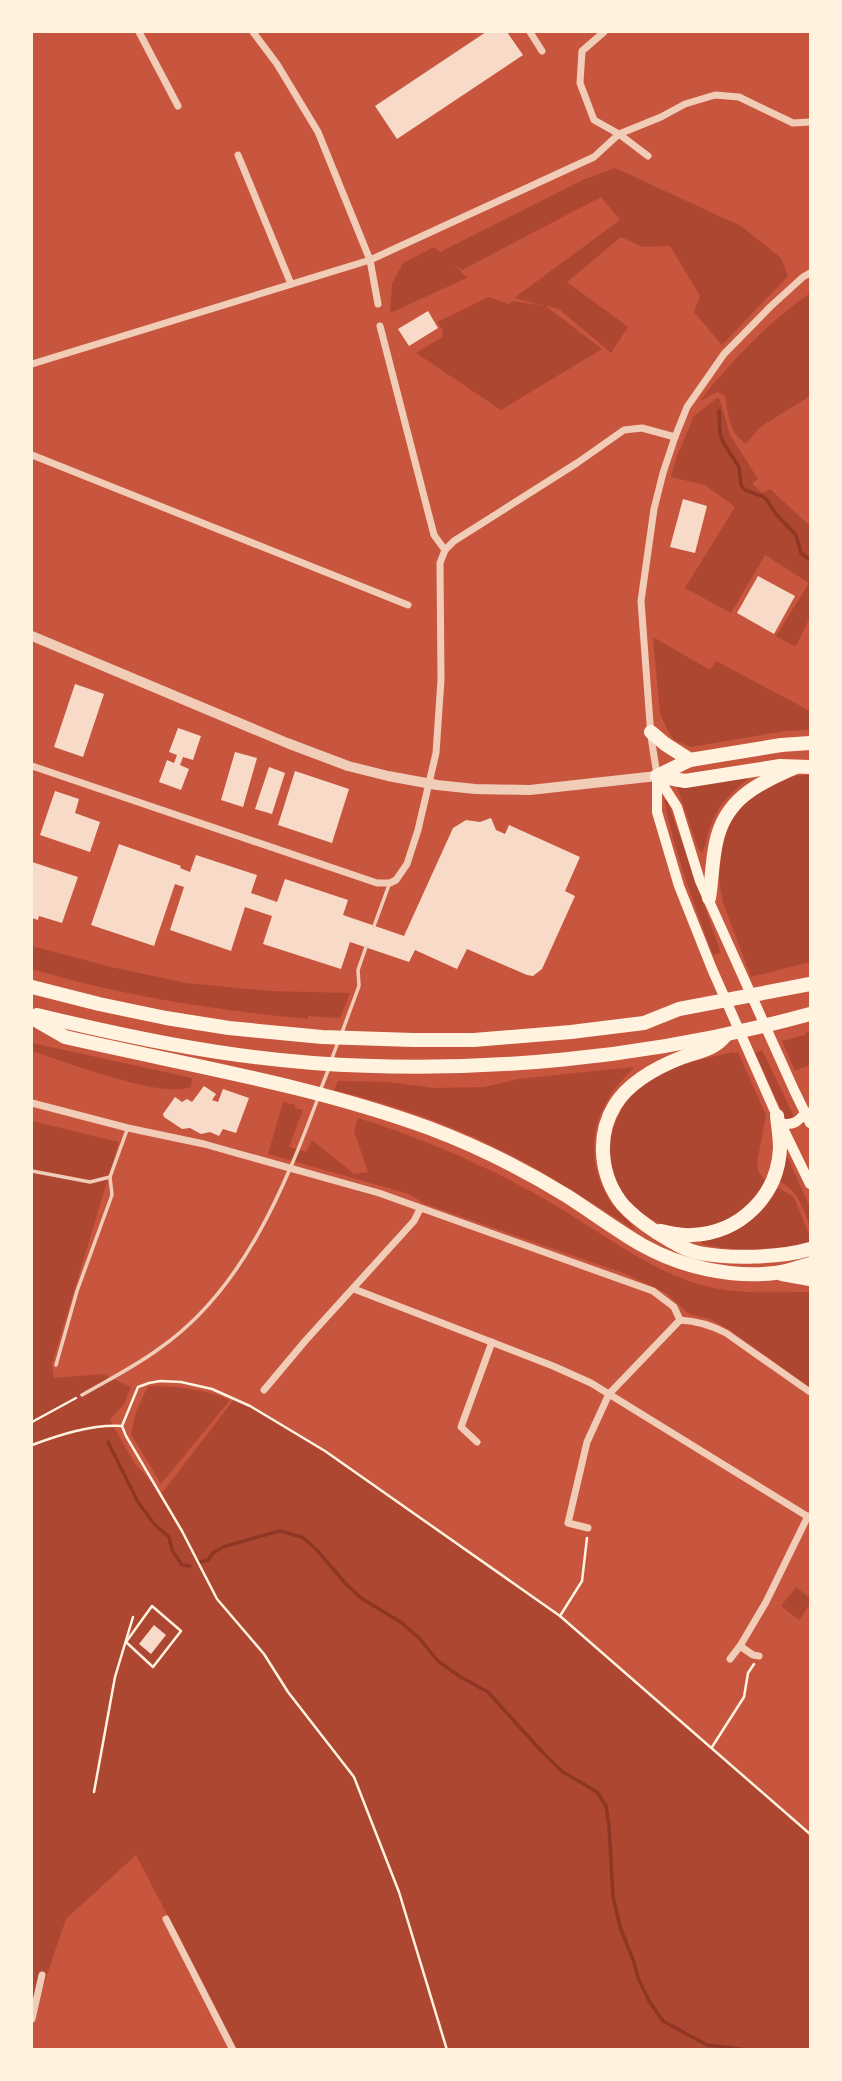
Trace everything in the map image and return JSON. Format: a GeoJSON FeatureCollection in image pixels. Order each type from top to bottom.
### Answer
{"type":"FeatureCollection","features":[{"type":"Feature","properties":{"kind":"highway"},"geometry":{"type":"LineString","coordinates":[[651,732],[690,760]]}},
{"type":"Feature","properties":{"kind":"highway"},"geometry":{"type":"LineString","coordinates":[[657,776],[690,760],[810,743]]}},
{"type":"Feature","properties":{"kind":"highway"},"geometry":{"type":"LineString","coordinates":[[657,776],[685,780],[771,767],[803,767]]}},
{"type":"Feature","properties":{"kind":"highway"},"geometry":{"type":"LineString","coordinates":[[709,898],[716,843],[727,815],[739,799],[754,786],[803,767]]}},
{"type":"Feature","properties":{"kind":"highway"},"geometry":{"type":"LineString","coordinates":[[769,990],[810,972]]}},
{"type":"Feature","properties":{"kind":"highway"},"geometry":{"type":"LineString","coordinates":[[32,986],[99,1004],[229,1028],[322,1037],[474,1040],[644,1023],[679,1009],[810,984]]}},
{"type":"Feature","properties":{"kind":"highway"},"geometry":{"type":"LineString","coordinates":[[32,1016],[137,1039],[222,1053],[344,1065],[446,1066],[575,1058],[653,1048],[810,1014]]}},
{"type":"Feature","properties":{"kind":"highway"},"geometry":{"type":"LineString","coordinates":[[32,1016],[65,1037],[331,1097],[430,1128],[489,1153],[567,1196],[636,1241],[660,1254],[691,1265],[724,1272],[755,1274],[777,1273],[810,1264]]}},
{"type":"Feature","properties":{"kind":"highway"},"geometry":{"type":"LineString","coordinates":[[726,1034],[719,1044],[655,1069],[633,1084],[615,1105],[607,1119],[603,1140],[603,1156],[610,1182],[623,1205],[638,1219],[669,1240],[698,1253],[765,1257],[810,1250]]}},
{"type":"Feature","properties":{"kind":"highway"},"geometry":{"type":"LineString","coordinates":[[653,1229],[690,1236],[717,1232],[743,1219],[772,1182],[780,1147],[779,1119]]}},
{"type":"Feature","properties":{"kind":"highway"},"geometry":{"type":"LineString","coordinates":[[777,1273],[810,1279]]}},
{"type":"Feature","properties":{"kind":"main road"},"geometry":{"type":"LineString","coordinates":[[657,776],[677,807],[700,881],[808,1118],[787,1124],[779,1119]]}},
{"type":"Feature","properties":{"kind":"main road"},"geometry":{"type":"LineString","coordinates":[[657,776],[657,812],[679,886],[712,968],[810,1184]]}},
{"type":"Feature","properties":{"kind":"main road"},"geometry":{"type":"LineString","coordinates":[[712,968],[712,962],[722,956],[728,956],[735,961]]}},
{"type":"Feature","properties":{"kind":"street"},"geometry":{"type":"LineString","coordinates":[[139,32],[178,106]]}},
{"type":"Feature","properties":{"kind":"street"},"geometry":{"type":"LineString","coordinates":[[253,32],[283,73],[318,132],[370,260],[378,304]]}},
{"type":"Feature","properties":{"kind":"street"},"geometry":{"type":"LineString","coordinates":[[530,32],[542,51]]}},
{"type":"Feature","properties":{"kind":"street"},"geometry":{"type":"LineString","coordinates":[[604,32],[582,51],[580,83],[594,120],[619,134],[648,156]]}},
{"type":"Feature","properties":{"kind":"street"},"geometry":{"type":"LineString","coordinates":[[32,364],[370,260],[594,157],[619,134],[685,104],[715,95],[739,97],[793,123],[810,122]]}},
{"type":"Feature","properties":{"kind":"street"},"geometry":{"type":"LineString","coordinates":[[237,155],[291,284]]}},
{"type":"Feature","properties":{"kind":"street"},"geometry":{"type":"LineString","coordinates":[[32,636],[287,743],[348,766],[388,776],[475,789],[530,790],[657,776],[641,601],[654,509],[675,437],[687,407],[724,354],[770,307],[803,277],[810,274]]}},
{"type":"Feature","properties":{"kind":"street"},"geometry":{"type":"LineString","coordinates":[[380,326],[433,535],[445,550]]}},
{"type":"Feature","properties":{"kind":"street"},"geometry":{"type":"LineString","coordinates":[[32,766],[377,883],[396,880],[407,864],[436,753],[441,680],[440,563],[445,550],[454,541],[624,430],[642,428],[675,437]]}},
{"type":"Feature","properties":{"kind":"street"},"geometry":{"type":"LineString","coordinates":[[32,455],[408,605]]}},
{"type":"Feature","properties":{"kind":"street"},"geometry":{"type":"LineString","coordinates":[[32,1103],[204,1144],[379,1193],[653,1292],[674,1307],[680,1320]]}},
{"type":"Feature","properties":{"kind":"street"},"geometry":{"type":"LineString","coordinates":[[264,1390],[414,1221],[420,1209]]}},
{"type":"Feature","properties":{"kind":"street"},"geometry":{"type":"LineString","coordinates":[[354,1289],[591,1383],[809,1517],[766,1602],[730,1659]]}},
{"type":"Feature","properties":{"kind":"street"},"geometry":{"type":"LineString","coordinates":[[588,1528],[568,1523],[587,1442],[609,1394],[680,1320],[712,1325],[810,1392]]}},
{"type":"Feature","properties":{"kind":"street"},"geometry":{"type":"LineString","coordinates":[[477,1442],[461,1427],[492,1342]]}},
{"type":"Feature","properties":{"kind":"street"},"geometry":{"type":"LineString","coordinates":[[740,1646],[759,1656]]}},
{"type":"Feature","properties":{"kind":"street"},"geometry":{"type":"LineString","coordinates":[[166,1919],[233,2049]]}},
{"type":"Feature","properties":{"kind":"street"},"geometry":{"type":"LineString","coordinates":[[32,2019],[42,1975]]}},
{"type":"Feature","properties":{"kind":"lane"},"geometry":{"type":"LineString","coordinates":[[374,926],[390,883]]}},
{"type":"Feature","properties":{"kind":"lane"},"geometry":{"type":"LineString","coordinates":[[82,1395],[161,1348],[205,1308],[228,1280],[269,1214],[306,1128],[359,986],[358,970],[366,947]]}},
{"type":"Feature","properties":{"kind":"lane"},"geometry":{"type":"LineString","coordinates":[[56,1365],[77,1292],[112,1195],[110,1177],[128,1128]]}},
{"type":"Feature","properties":{"kind":"lane"},"geometry":{"type":"LineString","coordinates":[[32,1171],[90,1182],[110,1177]]}},
{"type":"Feature","properties":{"kind":"path"},"geometry":{"type":"LineString","coordinates":[[122,1426],[138,1387],[160,1381],[181,1382],[212,1389],[235,1398],[287,1427],[355,1471],[560,1616],[810,1834]]}},
{"type":"Feature","properties":{"kind":"path"},"geometry":{"type":"LineString","coordinates":[[32,1422],[82,1395]]}},
{"type":"Feature","properties":{"kind":"path"},"geometry":{"type":"LineString","coordinates":[[32,1445],[71,1433],[111,1425],[122,1426]]}},
{"type":"Feature","properties":{"kind":"path"},"geometry":{"type":"LineString","coordinates":[[122,1426],[217,1599],[264,1654],[288,1692],[354,1777],[399,1892],[447,2049]]}},
{"type":"Feature","properties":{"kind":"path"},"geometry":{"type":"LineString","coordinates":[[560,1616],[582,1581],[588,1528]]}},
{"type":"Feature","properties":{"kind":"path"},"geometry":{"type":"LineString","coordinates":[[152,1606],[181,1630],[153,1667],[126,1642],[152,1606]]}},
{"type":"Feature","properties":{"kind":"path"},"geometry":{"type":"LineString","coordinates":[[94,1792],[115,1677],[133,1617]]}},
{"type":"Feature","properties":{"kind":"path"},"geometry":{"type":"LineString","coordinates":[[712,1747],[744,1697],[748,1673],[759,1656]]}},
{"type":"Feature","properties":{"kind":"shaded area"},"geometry":{"type":"Polygon","coordinates":[[[615,168],[741,226],[781,258],[788,276],[722,345],[694,312],[700,296],[670,246],[643,247],[621,237],[567,282],[628,327],[611,353],[559,309],[546,306],[602,349],[501,410],[416,353],[442,337],[443,330],[437,322],[489,297],[508,304],[513,301],[544,306],[514,298],[620,220],[601,197],[462,270],[454,264],[467,278],[390,313],[392,284],[403,263],[434,247],[440,252],[585,179],[615,168]]]}},
{"type":"Feature","properties":{"kind":"shaded area"},"geometry":{"type":"Polygon","coordinates":[[[810,293],[810,396],[760,427],[746,444],[733,429],[725,396],[717,392],[700,401],[751,343],[810,293]]]}},
{"type":"Feature","properties":{"kind":"shaded area"},"geometry":{"type":"Polygon","coordinates":[[[717,398],[721,403],[730,435],[758,479],[752,483],[762,493],[770,489],[810,526],[810,617],[796,646],[776,636],[809,583],[765,555],[731,613],[685,588],[735,507],[705,485],[671,477],[694,416],[717,398]]]}},
{"type":"Feature","properties":{"kind":"shaded area"},"geometry":{"type":"Polygon","coordinates":[[[653,637],[710,670],[716,661],[810,711],[810,730],[784,731],[691,747],[674,740],[660,714],[653,637]]]}},
{"type":"Feature","properties":{"kind":"shaded area"},"geometry":{"type":"Polygon","coordinates":[[[752,775],[729,796],[715,815],[702,853],[677,787],[752,775]]]}},
{"type":"Feature","properties":{"kind":"shaded area"},"geometry":{"type":"Polygon","coordinates":[[[810,775],[810,962],[751,977],[723,903],[717,867],[726,827],[743,802],[787,777],[810,775]]]}},
{"type":"Feature","properties":{"kind":"shaded area"},"geometry":{"type":"Polygon","coordinates":[[[664,800],[667,800],[721,953],[713,955],[679,859],[664,800]]]}},
{"type":"Feature","properties":{"kind":"shaded area"},"geometry":{"type":"Polygon","coordinates":[[[32,946],[186,983],[270,991],[350,993],[340,1018],[308,1016],[308,1019],[203,1006],[100,987],[32,969],[32,946]]]}},
{"type":"Feature","properties":{"kind":"shaded area"},"geometry":{"type":"Polygon","coordinates":[[[810,1031],[810,1065],[795,1071],[782,1041],[810,1031]]]}},
{"type":"Feature","properties":{"kind":"shaded area"},"geometry":{"type":"Polygon","coordinates":[[[32,1043],[192,1078],[191,1087],[158,1088],[113,1078],[32,1051],[32,1043]]]}},
{"type":"Feature","properties":{"kind":"shaded area"},"geometry":{"type":"Polygon","coordinates":[[[762,1050],[793,1118],[786,1120],[755,1053],[762,1050]]]}},
{"type":"Feature","properties":{"kind":"shaded area"},"geometry":{"type":"Polygon","coordinates":[[[738,1052],[766,1115],[757,1163],[766,1183],[755,1198],[741,1210],[716,1224],[689,1229],[664,1225],[642,1213],[624,1195],[613,1173],[610,1147],[617,1119],[634,1091],[652,1078],[686,1064],[738,1052]]]}},
{"type":"Feature","properties":{"kind":"shaded area"},"geometry":{"type":"Polygon","coordinates":[[[633,1067],[609,1097],[601,1113],[594,1146],[595,1163],[608,1198],[636,1231],[551,1177],[477,1139],[417,1114],[334,1090],[338,1081],[388,1082],[434,1088],[484,1087],[518,1079],[633,1067]]]}},
{"type":"Feature","properties":{"kind":"shaded area"},"geometry":{"type":"Polygon","coordinates":[[[283,1102],[303,1110],[289,1147],[306,1152],[312,1140],[354,1174],[368,1172],[354,1131],[358,1118],[409,1135],[506,1178],[641,1259],[678,1277],[725,1290],[809,1292],[810,1388],[730,1330],[710,1319],[689,1314],[666,1293],[626,1274],[425,1204],[409,1194],[268,1154],[283,1102]]]}},
{"type":"Feature","properties":{"kind":"shaded area"},"geometry":{"type":"Polygon","coordinates":[[[32,1121],[119,1142],[52,1364],[54,1378],[103,1374],[131,1387],[124,1404],[110,1420],[135,1464],[162,1493],[235,1398],[355,1471],[560,1616],[638,1682],[810,1835],[810,2049],[237,2049],[136,1855],[66,1919],[32,2019],[32,1121]]]}},
{"type":"Feature","properties":{"kind":"shaded area"},"geometry":{"type":"Polygon","coordinates":[[[785,1155],[810,1208],[810,1226],[795,1195],[779,1181],[785,1155]]]}},
{"type":"Feature","properties":{"kind":"shaded area"},"geometry":{"type":"Polygon","coordinates":[[[777,1187],[794,1197],[810,1237],[810,1244],[756,1250],[702,1244],[702,1240],[730,1233],[747,1224],[768,1204],[777,1187]]]}},
{"type":"Feature","properties":{"kind":"shaded area"},"geometry":{"type":"Polygon","coordinates":[[[148,1386],[190,1389],[230,1400],[161,1484],[131,1434],[136,1412],[148,1386]]]}},
{"type":"Feature","properties":{"kind":"shaded area"},"geometry":{"type":"Polygon","coordinates":[[[796,1587],[810,1598],[810,1604],[799,1620],[781,1606],[796,1587]]]}},
{"type":"Feature","properties":{"kind":"building"},"geometry":{"type":"Polygon","coordinates":[[[486,32],[507,32],[523,55],[397,139],[375,106],[486,32]]]}},
{"type":"Feature","properties":{"kind":"building"},"geometry":{"type":"Polygon","coordinates":[[[428,311],[438,328],[409,346],[398,329],[428,311]]]}},
{"type":"Feature","properties":{"kind":"building"},"geometry":{"type":"Polygon","coordinates":[[[683,499],[707,506],[695,553],[670,547],[683,499]]]}},
{"type":"Feature","properties":{"kind":"building"},"geometry":{"type":"Polygon","coordinates":[[[758,576],[795,596],[774,634],[737,613],[758,576]]]}},
{"type":"Feature","properties":{"kind":"building"},"geometry":{"type":"Polygon","coordinates":[[[75,684],[104,694],[83,757],[54,747],[75,684]]]}},
{"type":"Feature","properties":{"kind":"building"},"geometry":{"type":"Polygon","coordinates":[[[178,728],[201,736],[193,760],[183,757],[180,765],[189,769],[181,790],[159,782],[167,760],[174,763],[177,755],[169,752],[178,728]]]}},
{"type":"Feature","properties":{"kind":"building"},"geometry":{"type":"Polygon","coordinates":[[[235,752],[257,758],[243,807],[221,800],[235,752]]]}},
{"type":"Feature","properties":{"kind":"building"},"geometry":{"type":"Polygon","coordinates":[[[269,767],[285,773],[272,814],[255,809],[269,767]]]}},
{"type":"Feature","properties":{"kind":"building"},"geometry":{"type":"Polygon","coordinates":[[[295,771],[349,789],[332,843],[278,825],[295,771]]]}},
{"type":"Feature","properties":{"kind":"building"},"geometry":{"type":"Polygon","coordinates":[[[55,791],[79,799],[75,813],[100,822],[90,852],[40,835],[55,791]]]}},
{"type":"Feature","properties":{"kind":"building"},"geometry":{"type":"Polygon","coordinates":[[[491,818],[496,830],[505,834],[509,825],[580,857],[565,891],[575,896],[542,969],[533,976],[467,949],[457,969],[415,950],[409,962],[350,942],[341,969],[263,944],[272,916],[245,907],[231,951],[170,930],[184,887],[175,884],[154,946],[91,925],[119,844],[181,866],[180,868],[190,872],[196,855],[257,875],[251,893],[277,902],[285,879],[348,900],[343,915],[404,936],[453,828],[466,820],[480,822],[491,818]]]}},
{"type":"Feature","properties":{"kind":"building"},"geometry":{"type":"Polygon","coordinates":[[[32,862],[78,877],[62,923],[39,916],[38,920],[32,918],[32,862]]]}},
{"type":"Feature","properties":{"kind":"building"},"geometry":{"type":"Polygon","coordinates":[[[204,1086],[216,1094],[212,1100],[218,1102],[223,1089],[249,1098],[236,1133],[223,1129],[219,1136],[210,1132],[201,1134],[190,1128],[182,1129],[164,1117],[163,1114],[175,1097],[182,1102],[187,1099],[192,1102],[204,1086]]]}},
{"type":"Feature","properties":{"kind":"building"},"geometry":{"type":"Polygon","coordinates":[[[154,1625],[166,1635],[151,1654],[139,1644],[154,1625]]]}},
{"type":"Feature","properties":{"kind":"waterway"},"geometry":{"type":"LineString","coordinates":[[719,411],[720,434],[739,467],[741,485],[745,490],[767,500],[796,535],[801,553],[810,560]]}},
{"type":"Feature","properties":{"kind":"waterway"},"geometry":{"type":"LineString","coordinates":[[108,1442],[138,1502],[155,1525],[169,1537],[172,1550],[182,1565],[190,1566]]}},
{"type":"Feature","properties":{"kind":"waterway"},"geometry":{"type":"LineString","coordinates":[[200,1562],[208,1560],[223,1547],[280,1531],[302,1537],[361,1598],[402,1623],[438,1661],[488,1692],[544,1754],[563,1772],[597,1792],[606,1806],[613,1896],[620,1927],[638,1978],[663,2021],[707,2045],[748,2050]]}}]}
